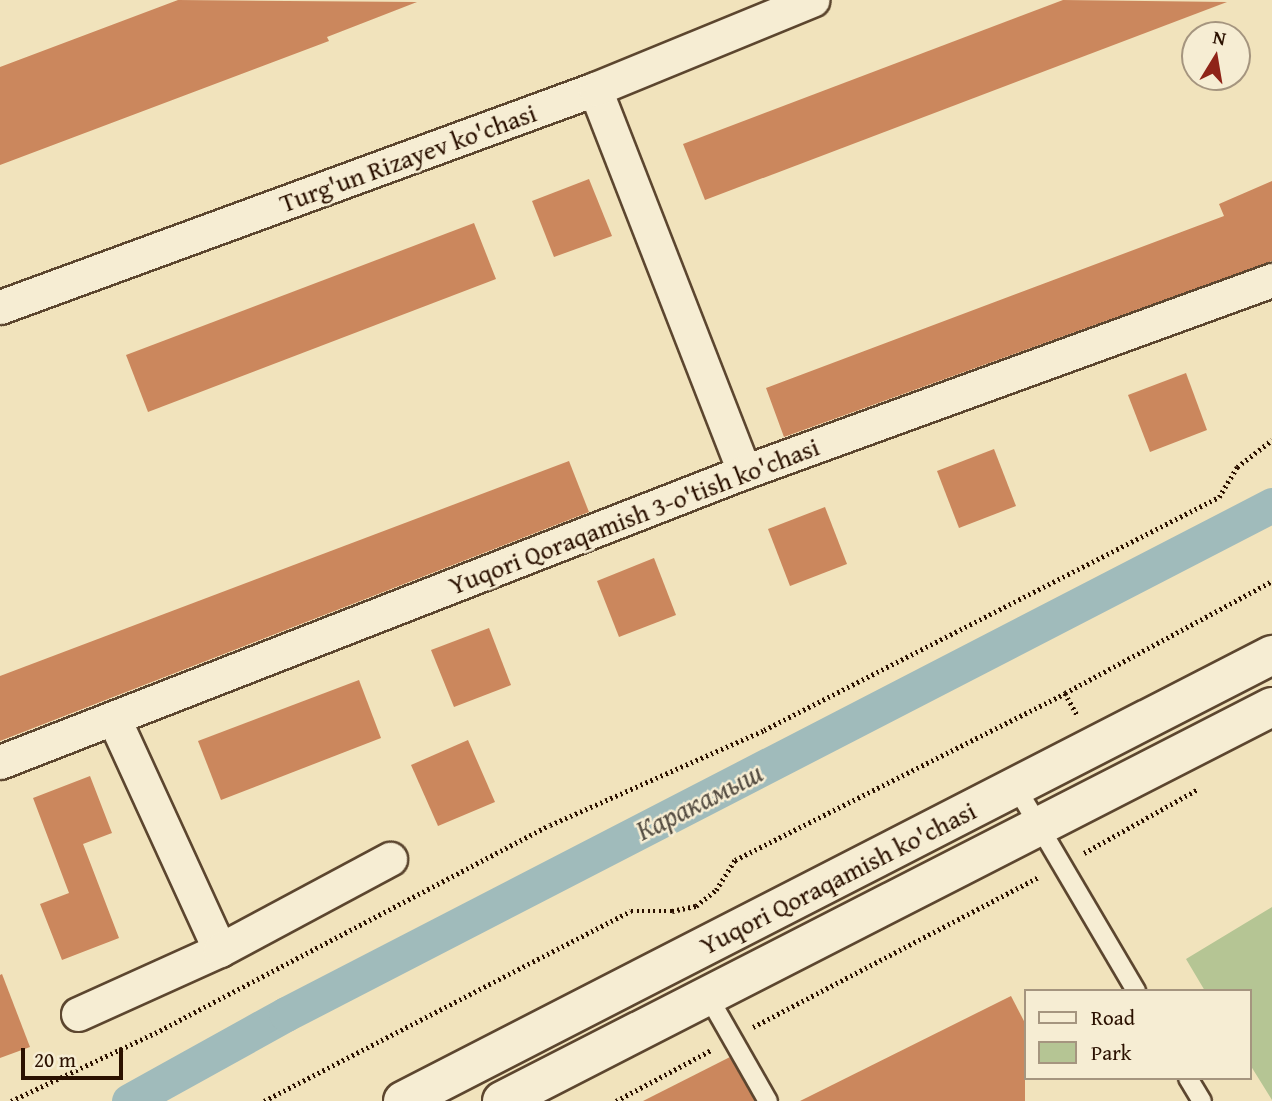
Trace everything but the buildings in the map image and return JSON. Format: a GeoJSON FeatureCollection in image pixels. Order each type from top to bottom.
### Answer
{"type":"FeatureCollection","features":[{"type":"Feature","properties":{"kind":"main road","name":"Yuqori Qoraqamish ko'chasi"},"geometry":{"type":"LineString","coordinates":[[403,1101],[1272,655]]}},
{"type":"Feature","properties":{"kind":"main road","name":"Yuqori Qoraqamish ko'chasi"},"geometry":{"type":"LineString","coordinates":[[502,1101],[1272,707]]}},
{"type":"Feature","properties":{"kind":"street","name":"Turg'un Rizayev ko'chasi"},"geometry":{"type":"LineString","coordinates":[[0,307],[595,89],[812,0]]}},
{"type":"Feature","properties":{"kind":"street"},"geometry":{"type":"LineString","coordinates":[[595,89],[744,472]]}},
{"type":"Feature","properties":{"kind":"street","name":"Yuqori Qoraqamish 3-o'tish ko'chasi"},"geometry":{"type":"LineString","coordinates":[[0,762],[744,472],[1272,279]]}},
{"type":"Feature","properties":{"kind":"street"},"geometry":{"type":"LineString","coordinates":[[114,719],[220,950]]}},
{"type":"Feature","properties":{"kind":"street"},"geometry":{"type":"LineString","coordinates":[[78,1013],[220,950],[390,859]]}},
{"type":"Feature","properties":{"kind":"lane"},"geometry":{"type":"LineString","coordinates":[[1016,787],[1135,989]]}},
{"type":"Feature","properties":{"kind":"lane"},"geometry":{"type":"LineString","coordinates":[[708,996],[768,1101]]}},
{"type":"Feature","properties":{"kind":"lane"},"geometry":{"type":"LineString","coordinates":[[1189,1080],[1202,1101]]}},
{"type":"Feature","properties":{"kind":"path"},"geometry":{"type":"LineString","coordinates":[[11,1101],[155,1033],[550,825],[764,730],[1219,497],[1237,467],[1272,440]]}},
{"type":"Feature","properties":{"kind":"path"},"geometry":{"type":"LineString","coordinates":[[264,1101],[631,911],[672,911],[696,906],[716,890],[735,860],[1065,693],[1272,581]]}},
{"type":"Feature","properties":{"kind":"path"},"geometry":{"type":"LineString","coordinates":[[616,1101],[1061,866],[1202,787]]}},
{"type":"Feature","properties":{"kind":"green space"},"geometry":{"type":"Polygon","coordinates":[[[1272,907],[1272,1100],[1251,1066],[1251,989],[1204,989],[1186,959],[1272,907]]]}},
{"type":"Feature","properties":{"kind":"waterway","name":"Каракамыш"},"geometry":{"type":"LineString","coordinates":[[129,1101],[286,1014],[1272,505]]}}]}
